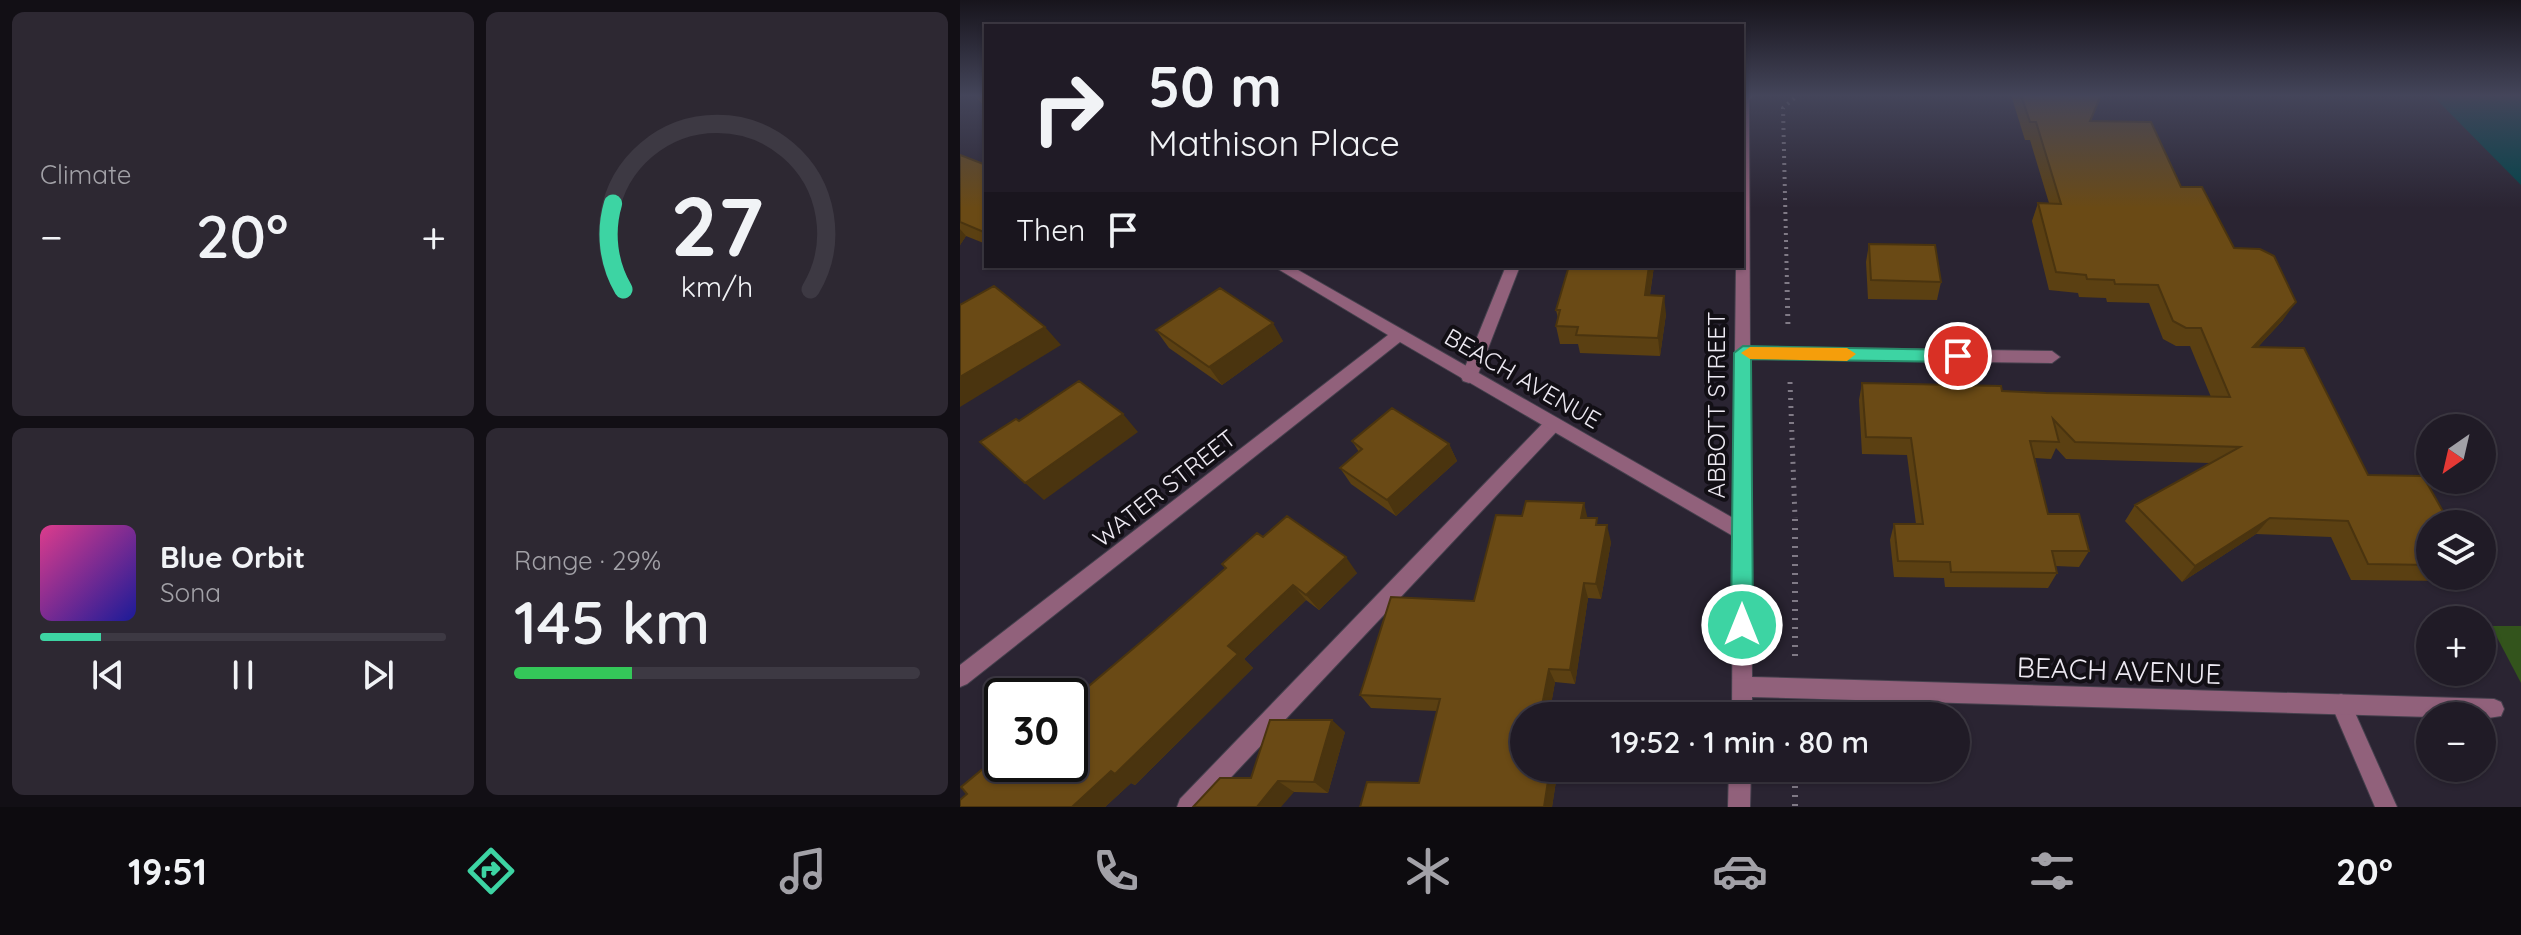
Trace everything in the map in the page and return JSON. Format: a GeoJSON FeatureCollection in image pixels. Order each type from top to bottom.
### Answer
{"type":"FeatureCollection","features":[{"type":"Feature","properties":{"kind":"street","name":"BEACH AVENUE"},"geometry":{"type":"LineString","coordinates":[[1283,268],[1742,532]]}},
{"type":"Feature","properties":{"kind":"street"},"geometry":{"type":"LineString","coordinates":[[1469,377],[1512,268]]}},
{"type":"Feature","properties":{"kind":"street","name":"ABBOTT STREET"},"geometry":{"type":"LineString","coordinates":[[1742,702],[1743,268]]}},
{"type":"Feature","properties":{"kind":"street","name":"WATER STREET"},"geometry":{"type":"LineString","coordinates":[[960,677],[1398,336]]}},
{"type":"Feature","properties":{"kind":"street"},"geometry":{"type":"LineString","coordinates":[[1743,353],[2052,357]]}},
{"type":"Feature","properties":{"kind":"street"},"geometry":{"type":"LineString","coordinates":[[1188,807],[1553,424]]}},
{"type":"Feature","properties":{"kind":"street","name":"BEACH AVENUE"},"geometry":{"type":"LineString","coordinates":[[1742,687],[2416,706]]}},
{"type":"Feature","properties":{"kind":"street"},"geometry":{"type":"LineString","coordinates":[[2341,704],[2386,807]]}},
{"type":"Feature","properties":{"kind":"street"},"geometry":{"type":"LineString","coordinates":[[1739,807],[1740,782]]}},
{"type":"Feature","properties":{"kind":"path"},"geometry":{"type":"LineString","coordinates":[[1784,133],[1796,537],[1794,689]]}},
{"type":"Feature","properties":{"kind":"path"},"geometry":{"type":"LineString","coordinates":[[1795,782],[1795,807]]}},
{"type":"Feature","properties":{"kind":"green space"},"geometry":{"type":"Polygon","coordinates":[[[2496,626],[2521,626],[2521,683],[2496,636],[2496,626]]]}},
{"type":"Feature","properties":{"kind":"shaded area"},"geometry":{"type":"Polygon","coordinates":[[[2469,133],[2521,133],[2521,185],[2469,133]]]}},
{"type":"Feature","properties":{"kind":"building"},"geometry":{"type":"Polygon","coordinates":[[[2039,133],[2156,133],[2181,187],[2202,187],[2234,248],[2260,249],[2274,256],[2296,302],[2253,347],[2304,348],[2368,475],[2416,476],[2416,494],[2433,494],[2442,510],[2416,510],[2416,565],[2368,564],[2348,521],[2270,518],[2195,566],[2135,505],[2240,447],[2075,442],[2053,419],[2059,442],[2030,441],[2048,514],[2079,514],[2089,551],[2052,551],[2057,573],[1951,572],[1950,562],[1898,561],[1894,524],[1923,524],[1911,438],[1866,437],[1862,383],[2001,386],[2002,391],[2046,393],[2230,397],[2201,328],[2186,328],[2173,321],[2158,285],[2115,284],[2114,280],[2087,279],[2086,275],[2056,272],[2038,203],[2061,204],[2039,133]]]}},
{"type":"Feature","properties":{"kind":"building"},"geometry":{"type":"Polygon","coordinates":[[[960,155],[984,164],[984,232],[960,222],[960,155]]]}},
{"type":"Feature","properties":{"kind":"building"},"geometry":{"type":"Polygon","coordinates":[[[1869,244],[1935,245],[1941,282],[1871,280],[1869,244]]]}},
{"type":"Feature","properties":{"kind":"building"},"geometry":{"type":"Polygon","coordinates":[[[1568,268],[1649,268],[1645,295],[1664,296],[1658,338],[1576,335],[1578,327],[1556,326],[1560,310],[1556,310],[1568,268]]]}},
{"type":"Feature","properties":{"kind":"building"},"geometry":{"type":"Polygon","coordinates":[[[994,286],[1045,327],[960,377],[960,305],[994,286]]]}},
{"type":"Feature","properties":{"kind":"building"},"geometry":{"type":"Polygon","coordinates":[[[1220,288],[1273,323],[1209,367],[1156,330],[1220,288]]]}},
{"type":"Feature","properties":{"kind":"building"},"geometry":{"type":"Polygon","coordinates":[[[1079,381],[1123,414],[1025,483],[980,442],[1016,419],[1019,421],[1079,381]]]}},
{"type":"Feature","properties":{"kind":"building"},"geometry":{"type":"Polygon","coordinates":[[[1392,408],[1449,444],[1387,500],[1340,468],[1362,449],[1352,441],[1392,408]]]}},
{"type":"Feature","properties":{"kind":"building"},"geometry":{"type":"Polygon","coordinates":[[[1526,501],[1584,503],[1581,518],[1597,518],[1596,525],[1607,525],[1596,584],[1584,583],[1570,670],[1549,669],[1543,702],[1510,702],[1510,782],[1548,782],[1544,807],[1360,807],[1367,782],[1419,783],[1440,699],[1360,695],[1391,597],[1474,601],[1496,515],[1522,516],[1526,501]]]}},
{"type":"Feature","properties":{"kind":"building"},"geometry":{"type":"Polygon","coordinates":[[[1287,516],[1346,557],[1306,595],[1293,585],[1228,646],[1238,654],[1115,774],[1111,771],[1072,807],[960,807],[960,800],[967,794],[961,787],[984,768],[984,782],[1088,782],[1088,687],[1226,568],[1222,564],[1257,533],[1263,537],[1287,516]]]}},
{"type":"Feature","properties":{"kind":"building"},"geometry":{"type":"Polygon","coordinates":[[[1270,720],[1332,720],[1314,782],[1278,781],[1257,807],[1193,807],[1220,778],[1251,778],[1270,720]]]}},
{"type":"Feature","properties":{"kind":"slow traffic"},"geometry":{"type":"LineString","coordinates":[[1750,353],[1847,354]]}},
{"type":"Feature","properties":{"kind":"route"},"geometry":{"type":"LineString","coordinates":[[1742,625],[1743,353],[1958,356]]}}]}
